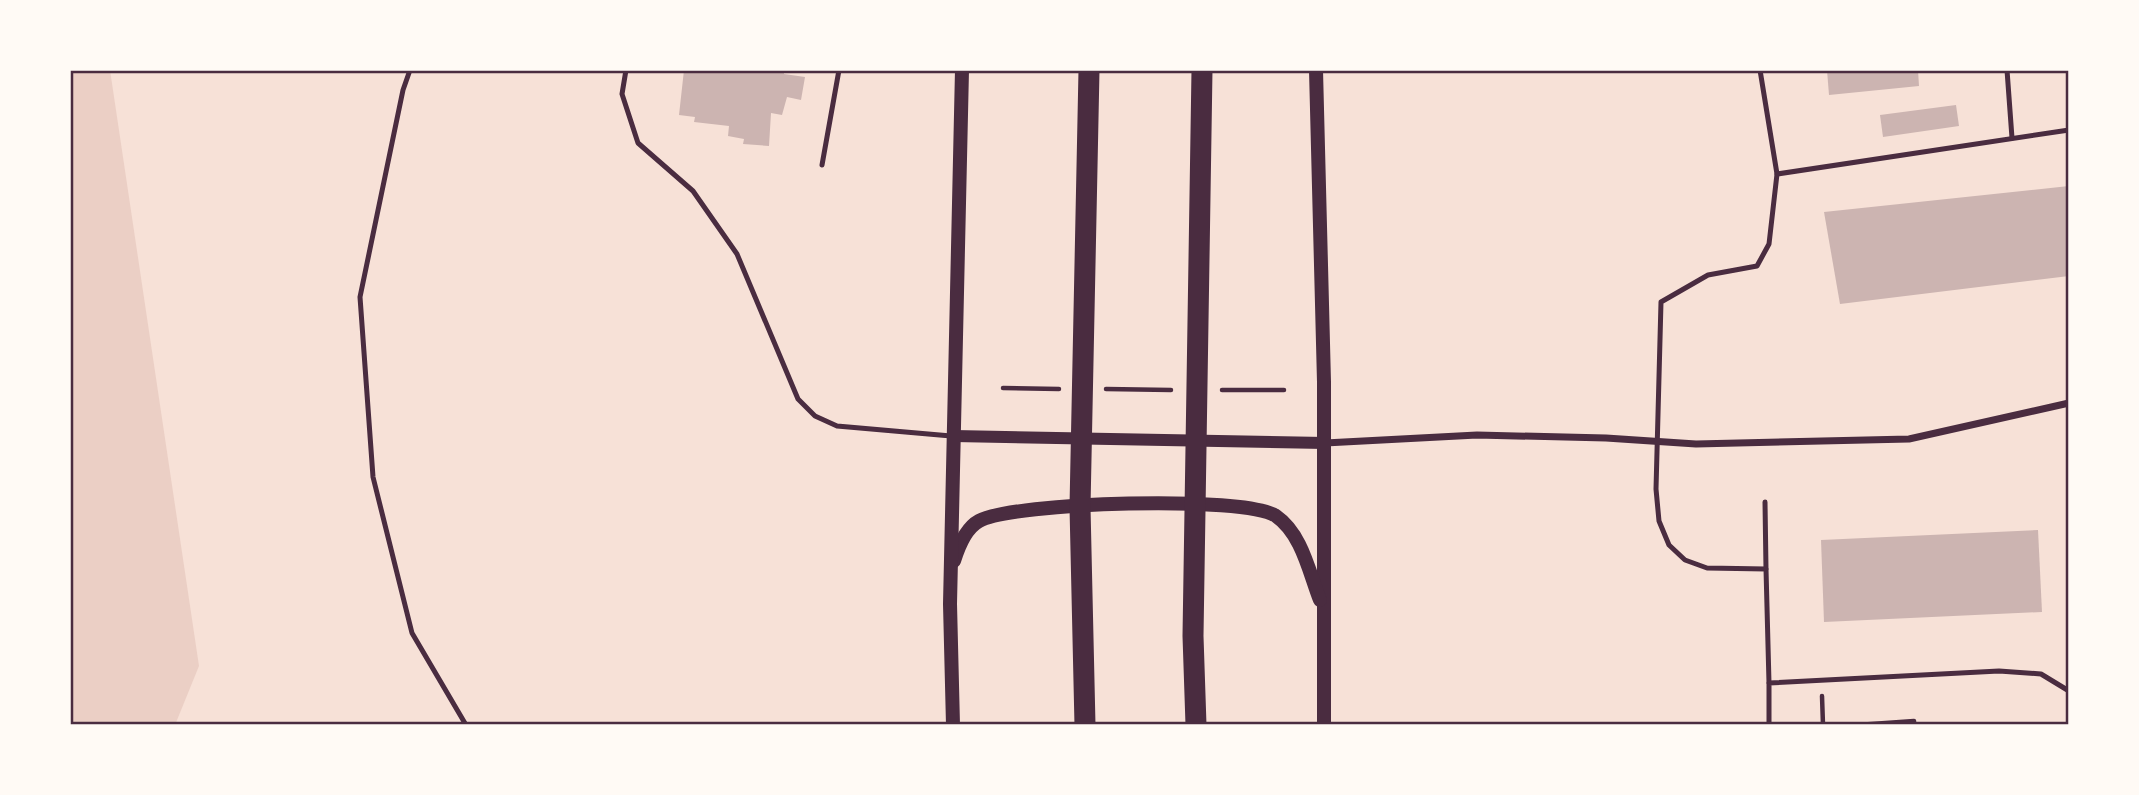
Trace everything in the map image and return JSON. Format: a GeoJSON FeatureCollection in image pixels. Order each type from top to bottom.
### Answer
{"type":"FeatureCollection","features":[{"type":"Feature","properties":{"kind":"highway"},"geometry":{"type":"LineString","coordinates":[[1074,70],[1086,237]]}},
{"type":"Feature","properties":{"kind":"highway"},"geometry":{"type":"LineString","coordinates":[[1085,725],[1080,507],[1089,70]]}},
{"type":"Feature","properties":{"kind":"highway"},"geometry":{"type":"LineString","coordinates":[[1196,725],[1194,636],[1202,70]]}},
{"type":"Feature","properties":{"kind":"main road"},"geometry":{"type":"LineString","coordinates":[[953,725],[950,604],[962,70]]}},
{"type":"Feature","properties":{"kind":"main road"},"geometry":{"type":"LineString","coordinates":[[1316,70],[1325,443],[1324,725]]}},
{"type":"Feature","properties":{"kind":"main road"},"geometry":{"type":"LineString","coordinates":[[950,604],[955,558],[976,522],[993,514],[1041,506],[1137,504],[1239,506],[1275,515],[1297,538],[1323,609]]}},
{"type":"Feature","properties":{"kind":"street"},"geometry":{"type":"LineString","coordinates":[[954,436],[1325,443],[1477,435],[1696,444],[1909,439],[2069,403]]}},
{"type":"Feature","properties":{"kind":"lane"},"geometry":{"type":"LineString","coordinates":[[410,70],[403,90],[360,297],[373,477],[412,633],[466,725]]}},
{"type":"Feature","properties":{"kind":"lane"},"geometry":{"type":"LineString","coordinates":[[626,70],[622,94],[638,143],[693,191],[737,254],[797,399],[815,416],[837,426],[954,436]]}},
{"type":"Feature","properties":{"kind":"lane"},"geometry":{"type":"LineString","coordinates":[[822,165],[839,70]]}},
{"type":"Feature","properties":{"kind":"lane"},"geometry":{"type":"LineString","coordinates":[[1760,70],[1777,174],[1769,244],[1757,266],[1708,275],[1661,302],[1658,510],[1669,545],[1685,560],[1707,568],[1766,569]]}},
{"type":"Feature","properties":{"kind":"lane"},"geometry":{"type":"LineString","coordinates":[[2007,70],[2012,138]]}},
{"type":"Feature","properties":{"kind":"lane"},"geometry":{"type":"LineString","coordinates":[[1777,174],[2069,130]]}},
{"type":"Feature","properties":{"kind":"lane"},"geometry":{"type":"LineString","coordinates":[[1765,502],[1769,725]]}},
{"type":"Feature","properties":{"kind":"lane"},"geometry":{"type":"LineString","coordinates":[[1769,683],[1999,671],[2041,674],[2069,691]]}},
{"type":"Feature","properties":{"kind":"path"},"geometry":{"type":"LineString","coordinates":[[1003,388],[1070,389]]}},
{"type":"Feature","properties":{"kind":"path"},"geometry":{"type":"LineString","coordinates":[[1096,389],[1177,390]]}},
{"type":"Feature","properties":{"kind":"path"},"geometry":{"type":"LineString","coordinates":[[1217,390],[1284,390]]}},
{"type":"Feature","properties":{"kind":"path"},"geometry":{"type":"LineString","coordinates":[[1822,681],[1823,725]]}},
{"type":"Feature","properties":{"kind":"path"},"geometry":{"type":"LineString","coordinates":[[1857,725],[1914,721],[1914,725]]}},
{"type":"Feature","properties":{"kind":"shaded area"},"geometry":{"type":"Polygon","coordinates":[[[70,70],[110,70],[199,666],[175,725],[70,725],[70,70]]]}},
{"type":"Feature","properties":{"kind":"building"},"geometry":{"type":"Polygon","coordinates":[[[684,70],[784,70],[784,74],[805,77],[801,100],[787,97],[782,115],[771,113],[769,146],[743,144],[744,139],[728,136],[729,126],[694,122],[695,117],[679,115],[684,70]]]}},
{"type":"Feature","properties":{"kind":"building"},"geometry":{"type":"Polygon","coordinates":[[[1827,70],[1918,70],[1919,86],[1829,95],[1827,70]]]}},
{"type":"Feature","properties":{"kind":"building"},"geometry":{"type":"Polygon","coordinates":[[[1956,105],[1959,126],[1883,137],[1880,115],[1956,105]]]}},
{"type":"Feature","properties":{"kind":"building"},"geometry":{"type":"Polygon","coordinates":[[[2069,186],[2069,276],[1840,304],[1824,212],[2069,186]]]}},
{"type":"Feature","properties":{"kind":"building"},"geometry":{"type":"Polygon","coordinates":[[[2038,530],[2042,612],[1824,622],[1821,540],[2038,530]]]}}]}
